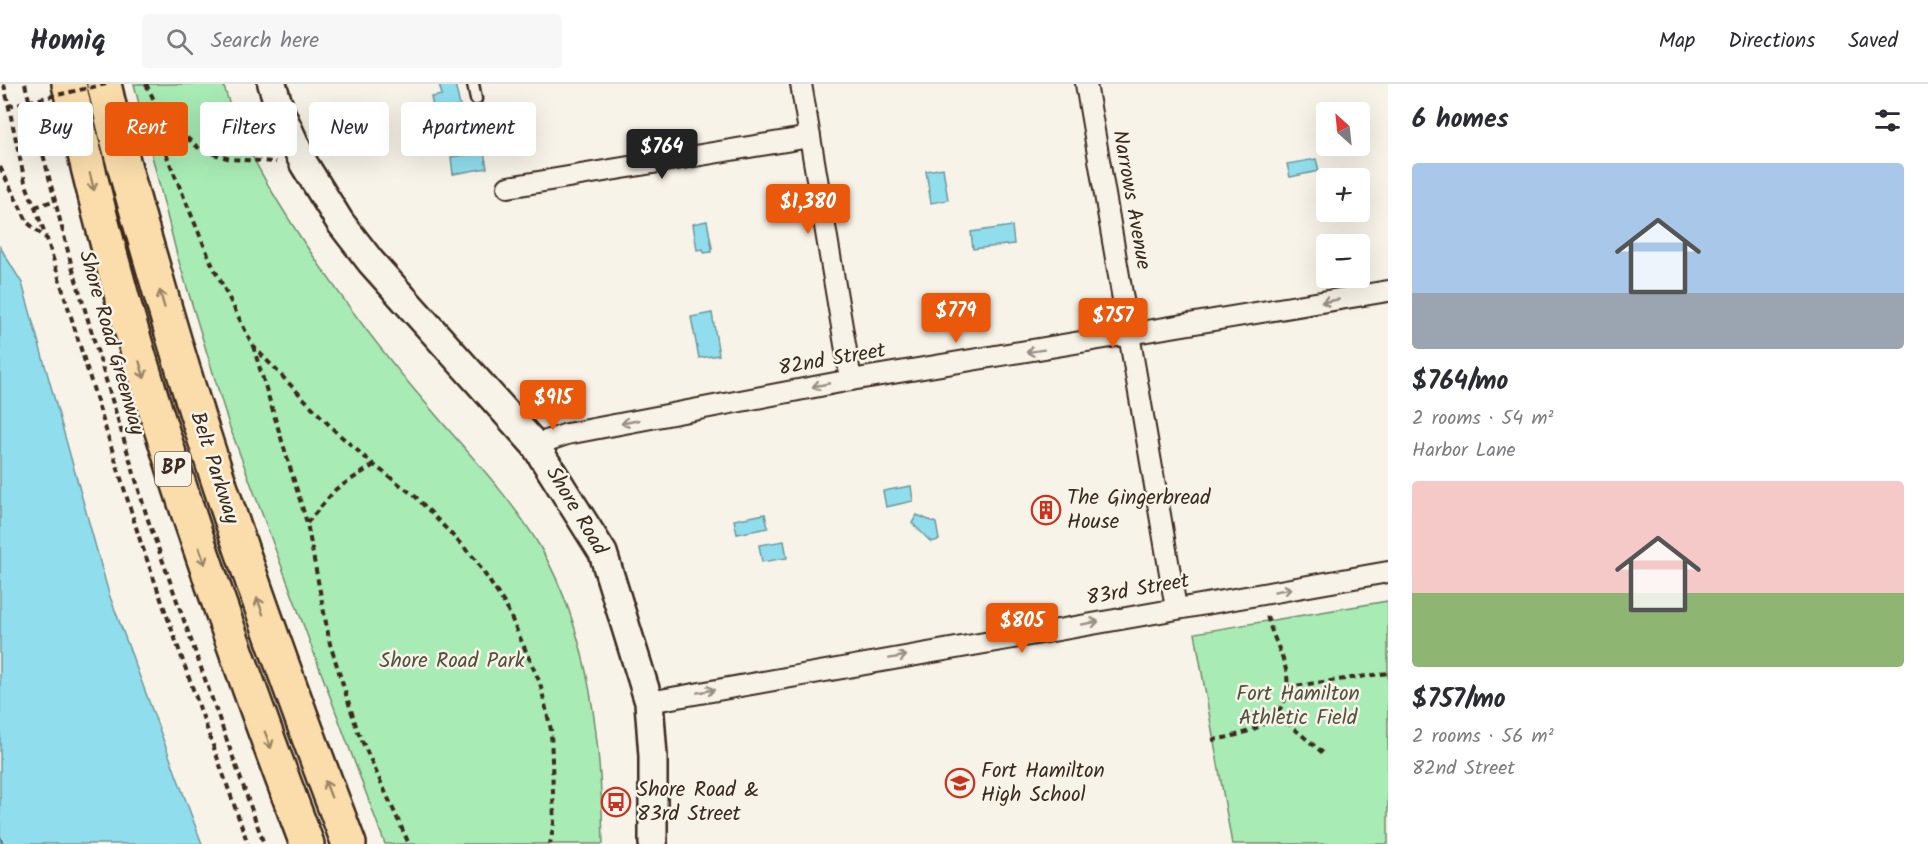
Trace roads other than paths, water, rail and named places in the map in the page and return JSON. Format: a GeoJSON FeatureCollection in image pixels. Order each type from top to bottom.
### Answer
{"type":"FeatureCollection","features":[{"type":"Feature","properties":{"kind":"highway","name":"Belt Parkway"},"geometry":{"type":"LineString","coordinates":[[69,84],[133,339],[182,499],[307,844]]}},
{"type":"Feature","properties":{"kind":"highway","name":"Belt Parkway"},"geometry":{"type":"LineString","coordinates":[[105,84],[116,139],[220,490],[288,684],[349,844]]}},
{"type":"Feature","properties":{"kind":"street","name":"Shore Road"},"geometry":{"type":"LineString","coordinates":[[272,84],[281,113],[304,164],[340,222],[371,262],[536,445],[603,553],[649,702],[653,756],[653,844]]}},
{"type":"Feature","properties":{"kind":"street"},"geometry":{"type":"LineString","coordinates":[[801,84],[850,380]]}},
{"type":"Feature","properties":{"kind":"street","name":"Narrows Avenue"},"geometry":{"type":"LineString","coordinates":[[1086,84],[1176,608]]}},
{"type":"Feature","properties":{"kind":"street"},"geometry":{"type":"LineString","coordinates":[[507,187],[810,136]]}},
{"type":"Feature","properties":{"kind":"street","name":"82nd Street"},"geometry":{"type":"LineString","coordinates":[[536,445],[567,434],[850,380],[1388,291]]}},
{"type":"Feature","properties":{"kind":"street","name":"83rd Street"},"geometry":{"type":"LineString","coordinates":[[649,702],[1388,572]]}},
{"type":"Feature","properties":{"kind":"lane"},"geometry":{"type":"LineString","coordinates":[[473,84],[476,99]]}},
{"type":"Feature","properties":{"kind":"water"},"geometry":{"type":"Polygon","coordinates":[[[439,84],[455,84],[459,102],[432,102],[431,97],[442,95],[439,84]]]}},
{"type":"Feature","properties":{"kind":"water"},"geometry":{"type":"Polygon","coordinates":[[[485,156],[487,168],[453,174],[451,157],[485,156]]]}},
{"type":"Feature","properties":{"kind":"water"},"geometry":{"type":"Polygon","coordinates":[[[1316,159],[1318,168],[1316,168],[1316,172],[1290,177],[1287,164],[1316,159]]]}},
{"type":"Feature","properties":{"kind":"water"},"geometry":{"type":"Polygon","coordinates":[[[943,168],[948,200],[931,203],[926,171],[943,168]]]}},
{"type":"Feature","properties":{"kind":"water"},"geometry":{"type":"Polygon","coordinates":[[[707,221],[712,248],[711,252],[704,253],[703,249],[697,250],[693,224],[707,221]]]}},
{"type":"Feature","properties":{"kind":"water"},"geometry":{"type":"Polygon","coordinates":[[[1012,226],[1014,244],[973,249],[971,232],[1012,226]]]}},
{"type":"Feature","properties":{"kind":"water"},"geometry":{"type":"Polygon","coordinates":[[[0,247],[22,283],[109,594],[202,844],[0,844],[0,247]]]}},
{"type":"Feature","properties":{"kind":"water"},"geometry":{"type":"Polygon","coordinates":[[[712,313],[719,355],[699,358],[691,317],[712,313]]]}},
{"type":"Feature","properties":{"kind":"water"},"geometry":{"type":"Polygon","coordinates":[[[911,486],[913,501],[886,507],[883,491],[911,486]]]}},
{"type":"Feature","properties":{"kind":"water"},"geometry":{"type":"Polygon","coordinates":[[[765,514],[768,528],[737,534],[734,520],[765,514]]]}},
{"type":"Feature","properties":{"kind":"water"},"geometry":{"type":"Polygon","coordinates":[[[917,515],[936,523],[939,540],[931,542],[912,523],[917,515]]]}},
{"type":"Feature","properties":{"kind":"water"},"geometry":{"type":"Polygon","coordinates":[[[784,541],[787,558],[762,562],[759,545],[784,541]]]}},
{"type":"Feature","properties":{"kind":"place","name":"The Gingerbread House"},"geometry":{"type":"Point","coordinates":[1046,510]}},
{"type":"Feature","properties":{"kind":"place","name":"Fort Hamilton High School"},"geometry":{"type":"Point","coordinates":[960,783]}},
{"type":"Feature","properties":{"kind":"place","name":"Shore Road & 83rd Street"},"geometry":{"type":"Point","coordinates":[616,802]}},
{"type":"Feature","properties":{"kind":"park label","name":"Shore Road Park"},"geometry":{"type":"Point","coordinates":[452,661]}},
{"type":"Feature","properties":{"kind":"park label","name":"Fort Hamilton Athletic Field"},"geometry":{"type":"Point","coordinates":[1298,706]}}]}
